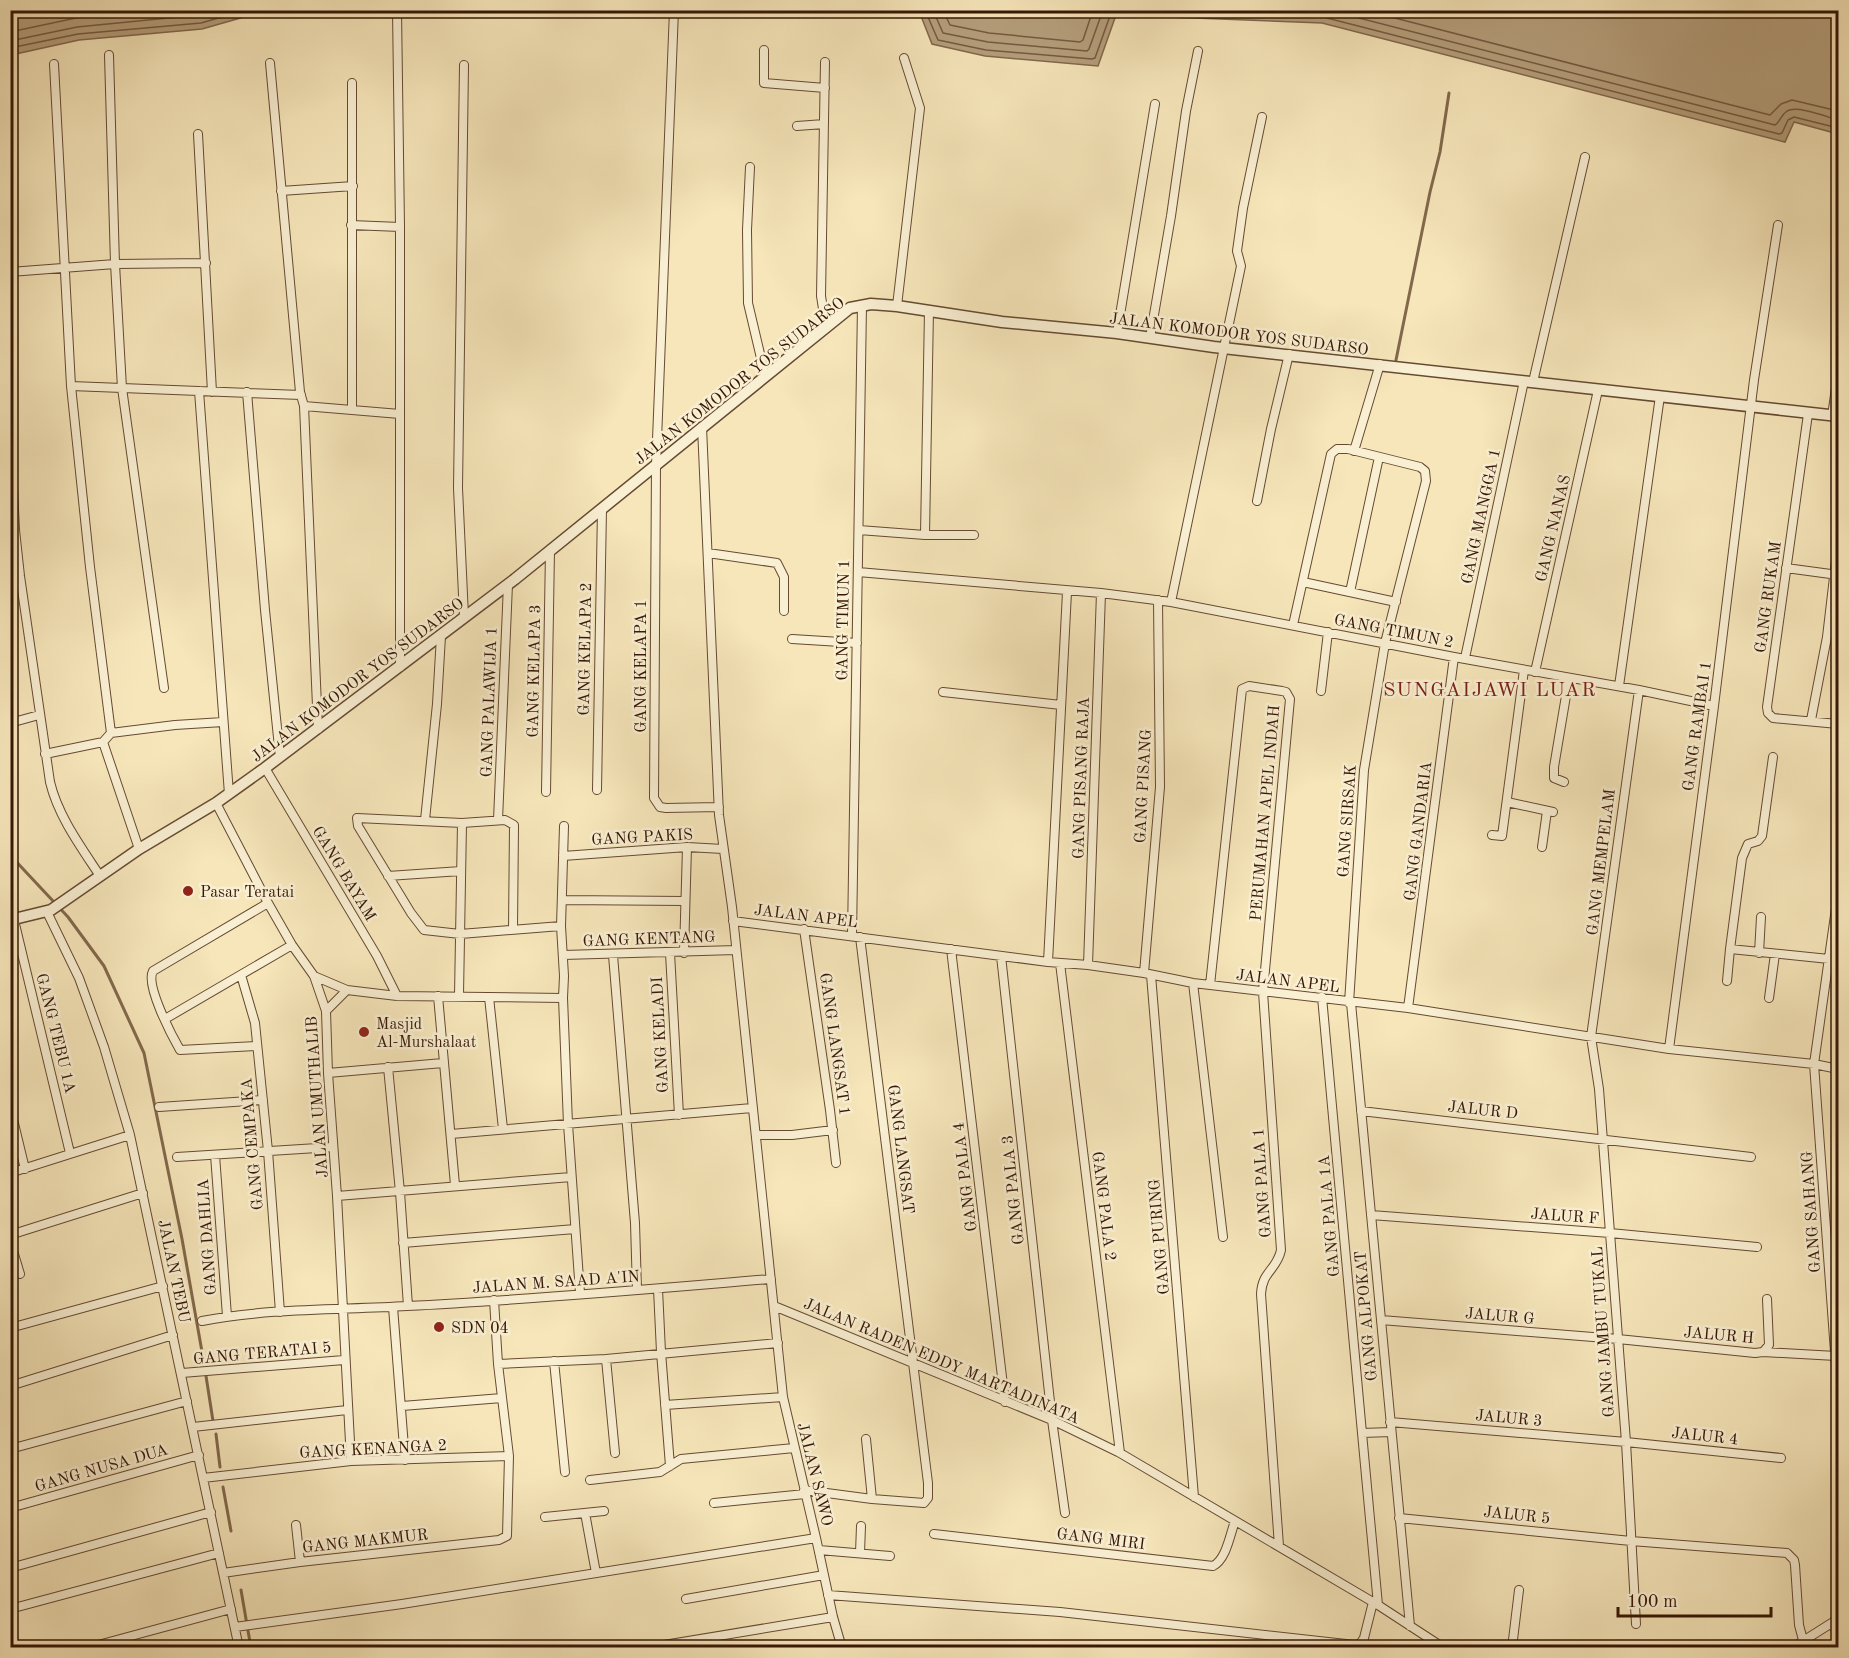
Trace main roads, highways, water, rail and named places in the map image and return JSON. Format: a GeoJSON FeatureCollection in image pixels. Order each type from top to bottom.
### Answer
{"type":"FeatureCollection","features":[{"type":"Feature","properties":{"kind":"water"},"geometry":{"type":"Polygon","coordinates":[[[10,11],[259,11],[202,29],[79,40],[11,55],[10,11]]]}},
{"type":"Feature","properties":{"kind":"water"},"geometry":{"type":"Polygon","coordinates":[[[919,11],[1838,11],[1838,134],[1794,122],[1785,142],[1322,23],[1116,15],[1098,66],[985,56],[932,44],[919,11]]]}},
{"type":"Feature","properties":{"kind":"waterway"},"geometry":{"type":"LineString","coordinates":[[1396,360],[1440,152],[1449,93]]}},
{"type":"Feature","properties":{"kind":"waterway"},"geometry":{"type":"LineString","coordinates":[[10,855],[68,917],[104,966],[144,1053],[182,1239],[204,1363]]}},
{"type":"Feature","properties":{"kind":"waterway"},"geometry":{"type":"LineString","coordinates":[[206,1376],[213,1421]]}},
{"type":"Feature","properties":{"kind":"waterway"},"geometry":{"type":"LineString","coordinates":[[216,1434],[220,1467]]}},
{"type":"Feature","properties":{"kind":"waterway"},"geometry":{"type":"LineString","coordinates":[[223,1487],[231,1531]]}},
{"type":"Feature","properties":{"kind":"waterway"},"geometry":{"type":"LineString","coordinates":[[241,1590],[251,1648]]}},
{"type":"Feature","properties":{"kind":"place","name":"Pasar Teratai"},"geometry":{"type":"Point","coordinates":[188,891]}},
{"type":"Feature","properties":{"kind":"place","name":"Masjid Al-Murshalaat"},"geometry":{"type":"Point","coordinates":[364,1032]}},
{"type":"Feature","properties":{"kind":"place","name":"SDN 04"},"geometry":{"type":"Point","coordinates":[439,1327]}},
{"type":"Feature","properties":{"kind":"district","name":"SUNGAIJAWI LUAR"},"geometry":{"type":"Point","coordinates":[1490,689]}}]}
